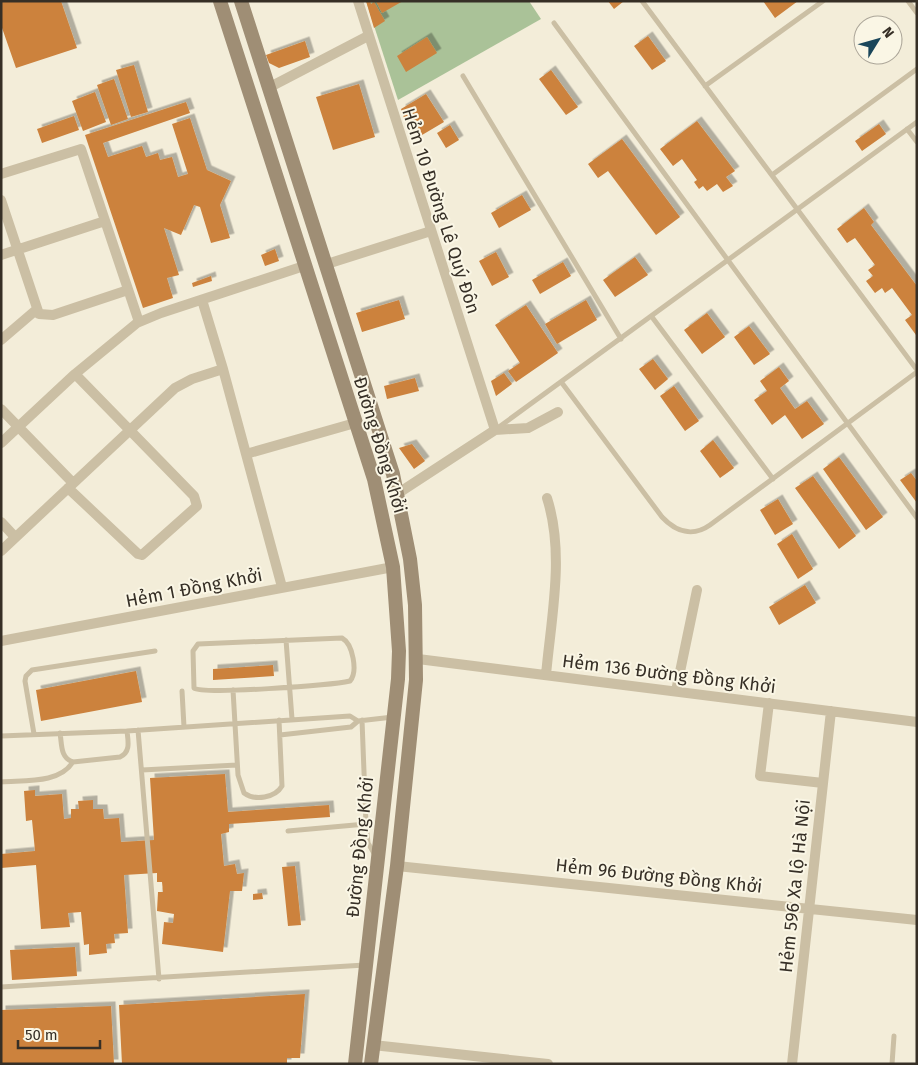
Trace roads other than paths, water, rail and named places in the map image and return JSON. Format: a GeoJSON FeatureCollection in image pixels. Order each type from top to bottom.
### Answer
{"type":"FeatureCollection","features":[{"type":"Feature","properties":{"kind":"main road","name":"Đường Đồng Khởi"},"geometry":{"type":"LineString","coordinates":[[220,1],[379,500],[393,567],[399,651],[398,679],[355,1064]]}},
{"type":"Feature","properties":{"kind":"main road","name":"Đường Đồng Khởi"},"geometry":{"type":"LineString","coordinates":[[241,1],[327,264],[397,494],[410,559],[418,659],[397,866],[371,1064]]}},
{"type":"Feature","properties":{"kind":"main road"},"geometry":{"type":"LineString","coordinates":[[279,187],[300,180]]}},
{"type":"Feature","properties":{"kind":"main road"},"geometry":{"type":"LineString","coordinates":[[379,500],[397,494]]}},
{"type":"Feature","properties":{"kind":"main road"},"geometry":{"type":"LineString","coordinates":[[357,1041],[373,1045]]}},
{"type":"Feature","properties":{"kind":"street","name":"Hẻm 10 Đường Lê Quý Đôn"},"geometry":{"type":"LineString","coordinates":[[358,1],[495,430]]}},
{"type":"Feature","properties":{"kind":"street"},"geometry":{"type":"LineString","coordinates":[[270,87],[368,36]]}},
{"type":"Feature","properties":{"kind":"street"},"geometry":{"type":"LineString","coordinates":[[1,174],[81,148],[139,322]]}},
{"type":"Feature","properties":{"kind":"street"},"geometry":{"type":"LineString","coordinates":[[1,200],[36,310],[42,315],[53,315],[128,290]]}},
{"type":"Feature","properties":{"kind":"street"},"geometry":{"type":"LineString","coordinates":[[1,254],[105,221]]}},
{"type":"Feature","properties":{"kind":"street"},"geometry":{"type":"LineString","coordinates":[[327,264],[430,231]]}},
{"type":"Feature","properties":{"kind":"street"},"geometry":{"type":"LineString","coordinates":[[1,443],[76,374],[139,322],[304,266]]}},
{"type":"Feature","properties":{"kind":"street"},"geometry":{"type":"LineString","coordinates":[[202,300],[223,368],[282,587]]}},
{"type":"Feature","properties":{"kind":"street"},"geometry":{"type":"LineString","coordinates":[[1,340],[36,310]]}},
{"type":"Feature","properties":{"kind":"street"},"geometry":{"type":"LineString","coordinates":[[1,551],[129,430],[184,382],[223,368]]}},
{"type":"Feature","properties":{"kind":"street"},"geometry":{"type":"LineString","coordinates":[[1,409],[71,486],[138,554],[142,555],[193,512],[197,506],[194,496],[76,374]]}},
{"type":"Feature","properties":{"kind":"street"},"geometry":{"type":"LineString","coordinates":[[397,494],[495,430],[528,428],[558,412]]}},
{"type":"Feature","properties":{"kind":"street"},"geometry":{"type":"LineString","coordinates":[[246,454],[355,423]]}},
{"type":"Feature","properties":{"kind":"street"},"geometry":{"type":"LineString","coordinates":[[546,675],[554,589],[554,538],[551,512],[547,498]]}},
{"type":"Feature","properties":{"kind":"street"},"geometry":{"type":"LineString","coordinates":[[1,522],[15,537]]}},
{"type":"Feature","properties":{"kind":"street","name":"Hẻm 1 Đồng Khởi"},"geometry":{"type":"LineString","coordinates":[[1,641],[393,567]]}},
{"type":"Feature","properties":{"kind":"street"},"geometry":{"type":"LineString","coordinates":[[676,691],[697,590]]}},
{"type":"Feature","properties":{"kind":"street","name":"Hẻm 136 Đường Đồng Khởi"},"geometry":{"type":"LineString","coordinates":[[418,659],[917,722]]}},
{"type":"Feature","properties":{"kind":"street"},"geometry":{"type":"LineString","coordinates":[[769,703],[760,776],[823,783]]}},
{"type":"Feature","properties":{"kind":"street","name":"Hẻm 596 Xa lộ Hà Nội"},"geometry":{"type":"LineString","coordinates":[[792,1064],[831,711]]}},
{"type":"Feature","properties":{"kind":"street","name":"Hẻm 96 Đường Đồng Khởi"},"geometry":{"type":"LineString","coordinates":[[397,866],[809,907],[917,920]]}},
{"type":"Feature","properties":{"kind":"street"},"geometry":{"type":"LineString","coordinates":[[373,1045],[548,1064]]}},
{"type":"Feature","properties":{"kind":"lane"},"geometry":{"type":"LineString","coordinates":[[562,383],[662,517],[680,530],[692,532],[705,529],[917,371],[642,1]]}},
{"type":"Feature","properties":{"kind":"lane"},"geometry":{"type":"LineString","coordinates":[[705,86],[823,1]]}},
{"type":"Feature","properties":{"kind":"lane"},"geometry":{"type":"LineString","coordinates":[[908,1],[917,13]]}},
{"type":"Feature","properties":{"kind":"lane"},"geometry":{"type":"LineString","coordinates":[[554,23],[917,518]]}},
{"type":"Feature","properties":{"kind":"lane"},"geometry":{"type":"LineString","coordinates":[[772,176],[917,69]]}},
{"type":"Feature","properties":{"kind":"lane"},"geometry":{"type":"LineString","coordinates":[[463,76],[621,339]]}},
{"type":"Feature","properties":{"kind":"lane"},"geometry":{"type":"LineString","coordinates":[[495,430],[562,383],[917,122]]}},
{"type":"Feature","properties":{"kind":"lane"},"geometry":{"type":"LineString","coordinates":[[907,129],[917,142]]}},
{"type":"Feature","properties":{"kind":"lane"},"geometry":{"type":"LineString","coordinates":[[652,317],[773,479]]}},
{"type":"Feature","properties":{"kind":"lane"},"geometry":{"type":"LineString","coordinates":[[342,638],[346,640],[352,654],[354,675],[350,681],[345,682],[233,690],[200,691],[194,688],[194,648],[198,644],[286,640],[342,638]]}},
{"type":"Feature","properties":{"kind":"lane"},"geometry":{"type":"LineString","coordinates":[[286,640],[292,719]]}},
{"type":"Feature","properties":{"kind":"lane"},"geometry":{"type":"LineString","coordinates":[[34,734],[25,681],[32,670],[155,651]]}},
{"type":"Feature","properties":{"kind":"lane"},"geometry":{"type":"LineString","coordinates":[[182,690],[184,727]]}},
{"type":"Feature","properties":{"kind":"lane"},"geometry":{"type":"LineString","coordinates":[[233,690],[237,764],[241,788],[248,796],[260,797],[277,793],[284,781],[279,720]]}},
{"type":"Feature","properties":{"kind":"lane"},"geometry":{"type":"LineString","coordinates":[[1,736],[127,731],[350,716],[360,721]]}},
{"type":"Feature","properties":{"kind":"lane"},"geometry":{"type":"LineString","coordinates":[[280,735],[351,727],[360,721],[393,717]]}},
{"type":"Feature","properties":{"kind":"lane"},"geometry":{"type":"LineString","coordinates":[[360,721],[368,843],[378,859]]}},
{"type":"Feature","properties":{"kind":"lane"},"geometry":{"type":"LineString","coordinates":[[138,730],[159,979]]}},
{"type":"Feature","properties":{"kind":"lane"},"geometry":{"type":"LineString","coordinates":[[60,733],[63,755],[73,762],[120,757],[126,754],[128,750],[127,731]]}},
{"type":"Feature","properties":{"kind":"lane"},"geometry":{"type":"LineString","coordinates":[[1,782],[52,777],[68,769],[73,762]]}},
{"type":"Feature","properties":{"kind":"lane"},"geometry":{"type":"LineString","coordinates":[[142,770],[237,764]]}},
{"type":"Feature","properties":{"kind":"lane"},"geometry":{"type":"LineString","coordinates":[[288,831],[366,824]]}},
{"type":"Feature","properties":{"kind":"lane"},"geometry":{"type":"LineString","coordinates":[[1,987],[159,979],[366,965]]}},
{"type":"Feature","properties":{"kind":"lane"},"geometry":{"type":"LineString","coordinates":[[892,1064],[894,1036]]}}]}
